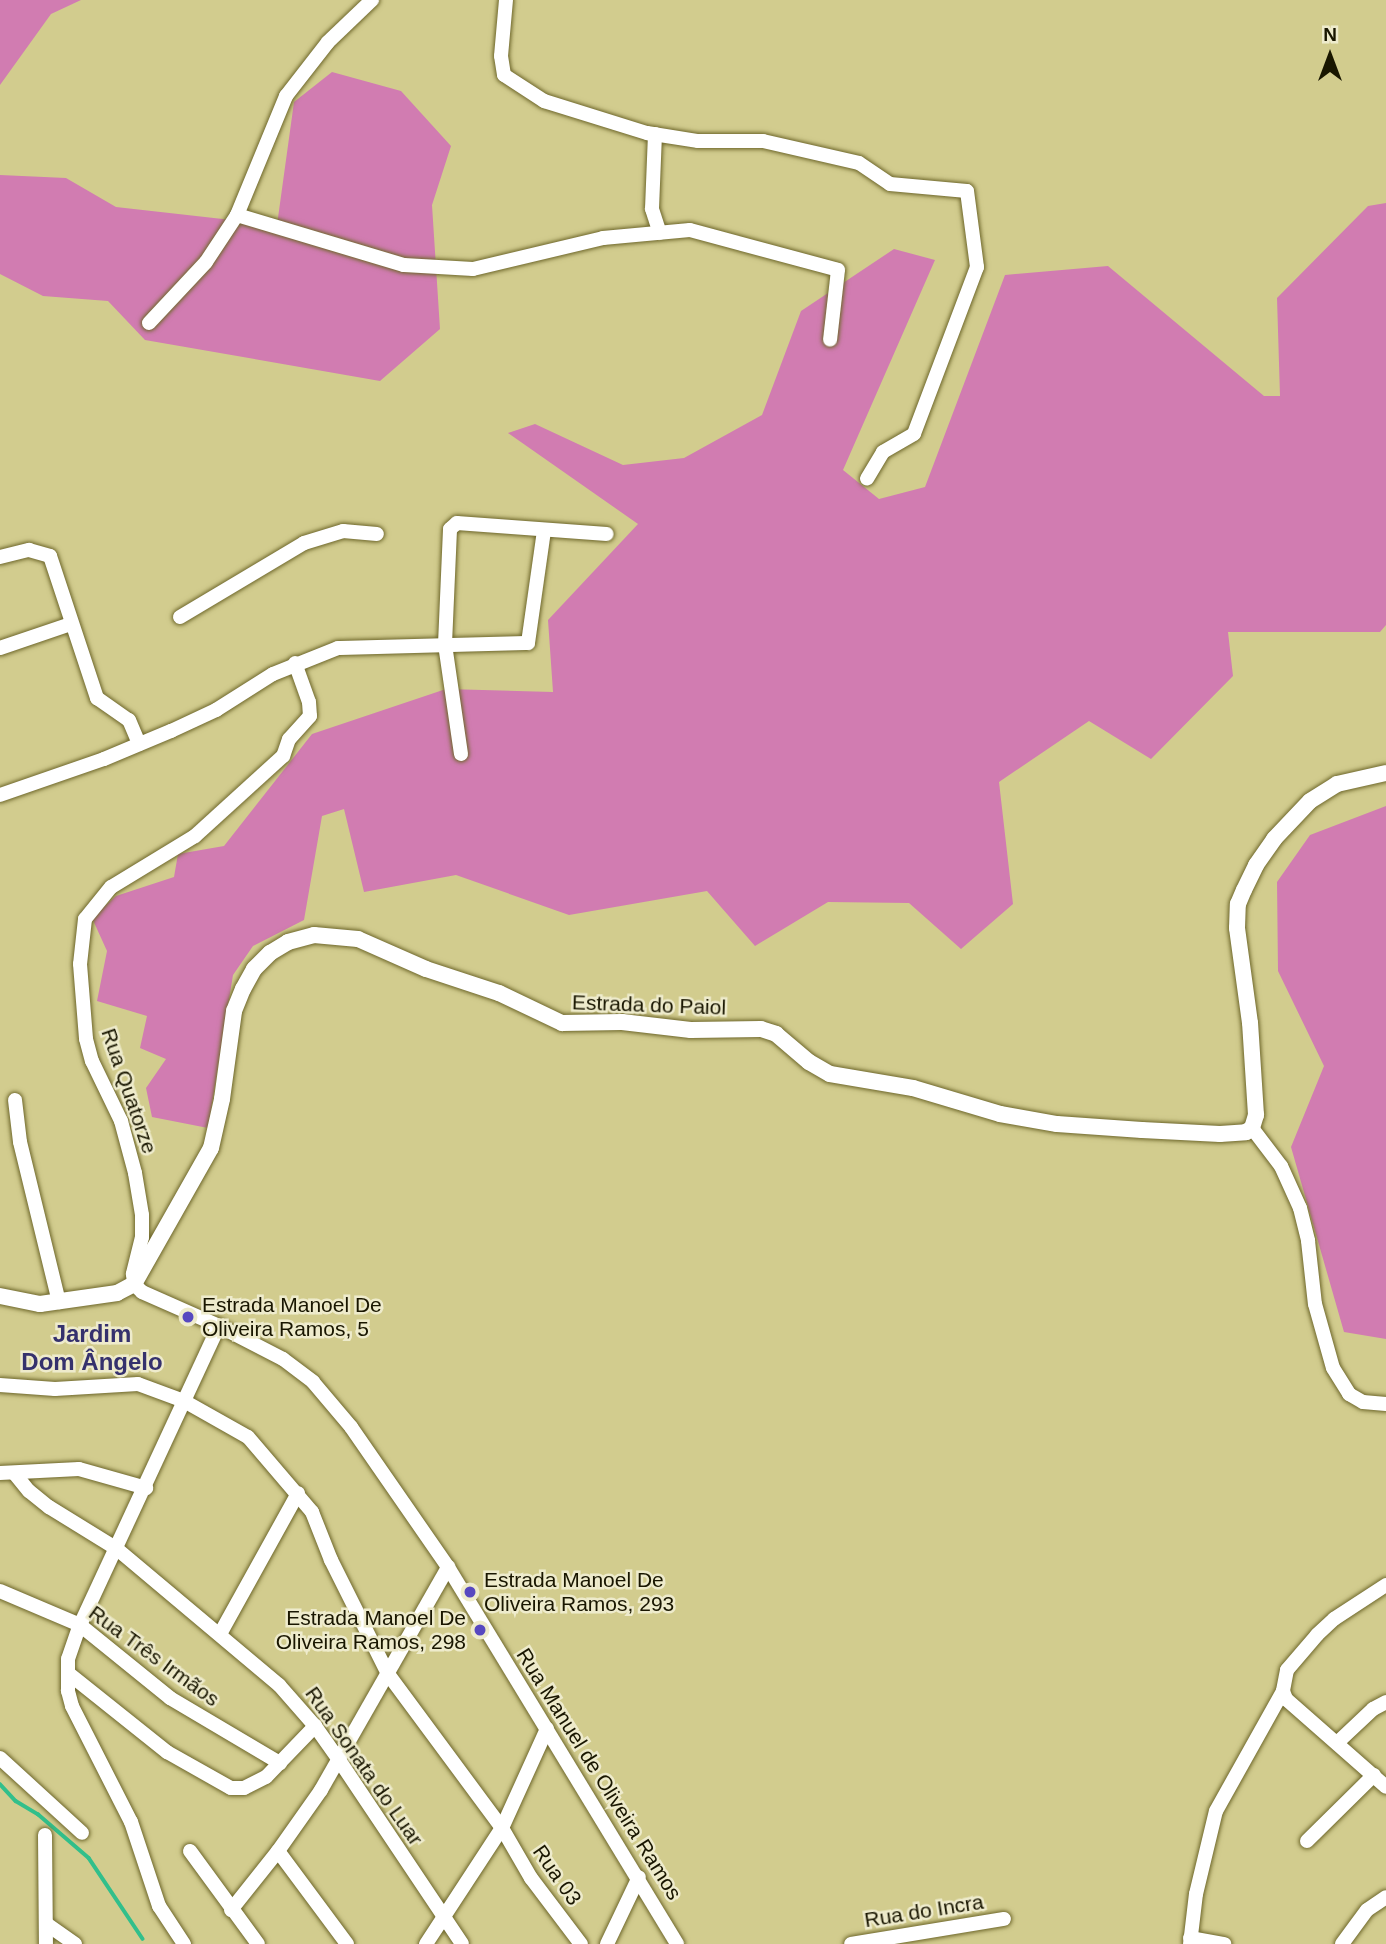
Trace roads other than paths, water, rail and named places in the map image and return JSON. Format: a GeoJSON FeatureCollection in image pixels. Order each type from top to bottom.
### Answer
{"type":"FeatureCollection","features":[{"type":"Feature","properties":{"kind":"street"},"geometry":{"type":"LineString","coordinates":[[149,323],[206,262],[237,215],[286,96],[328,43],[372,0]]}},
{"type":"Feature","properties":{"kind":"street"},"geometry":{"type":"LineString","coordinates":[[506,0],[502,70],[507,78],[544,101],[592,118],[655,134],[707,142],[763,141],[859,163],[890,184],[967,191],[977,267],[914,434],[883,452],[867,479]]}},
{"type":"Feature","properties":{"kind":"street"},"geometry":{"type":"LineString","coordinates":[[655,134],[652,209],[660,233]]}},
{"type":"Feature","properties":{"kind":"street"},"geometry":{"type":"LineString","coordinates":[[237,215],[404,265],[473,269],[603,238],[690,230],[838,270],[830,340]]}},
{"type":"Feature","properties":{"kind":"street"},"geometry":{"type":"LineString","coordinates":[[461,754],[444,644],[450,529],[457,523],[607,534]]}},
{"type":"Feature","properties":{"kind":"street"},"geometry":{"type":"LineString","coordinates":[[0,795],[139,744],[216,710],[295,663],[338,648],[528,643],[544,530]]}},
{"type":"Feature","properties":{"kind":"street"},"geometry":{"type":"LineString","coordinates":[[180,617],[304,543],[343,531],[377,534]]}},
{"type":"Feature","properties":{"kind":"street"},"geometry":{"type":"LineString","coordinates":[[0,557],[29,550],[50,556],[97,698],[129,720],[139,744]]}},
{"type":"Feature","properties":{"kind":"street"},"geometry":{"type":"LineString","coordinates":[[0,648],[71,624]]}},
{"type":"Feature","properties":{"kind":"street","name":"Rua Quatorze"},"geometry":{"type":"LineString","coordinates":[[134,1284],[133,1274],[142,1237],[140,1198],[121,1121],[92,1061],[81,994],[82,938],[88,911],[126,876],[176,849],[215,820],[282,756],[289,739],[310,716],[309,702],[295,663]]}},
{"type":"Feature","properties":{"kind":"street"},"geometry":{"type":"LineString","coordinates":[[1386,773],[1337,784],[1310,801],[1268,847],[1256,865],[1238,904],[1237,928],[1250,1023],[1254,1121],[1281,1166],[1300,1208],[1308,1241],[1315,1304],[1333,1368],[1349,1394],[1363,1402],[1386,1404]]}},
{"type":"Feature","properties":{"kind":"street","name":"Estrada do Paiol"},"geometry":{"type":"LineString","coordinates":[[134,1284],[211,1148],[220,1112],[234,1011],[243,989],[254,969],[270,953],[288,942],[314,935],[358,939],[426,969],[499,993],[551,1020],[577,1024],[622,1022],[691,1030],[761,1028],[776,1034],[809,1062],[830,1073],[913,1088],[1000,1114],[1057,1124],[1194,1133],[1238,1134],[1254,1121]]}},
{"type":"Feature","properties":{"kind":"street"},"geometry":{"type":"LineString","coordinates":[[15,1100],[22,1151],[59,1302]]}},
{"type":"Feature","properties":{"kind":"street"},"geometry":{"type":"LineString","coordinates":[[0,1296],[25,1304],[59,1302],[117,1293],[134,1284]]}},
{"type":"Feature","properties":{"kind":"street","name":"Rua Manuel de Oliveira Ramos"},"geometry":{"type":"LineString","coordinates":[[134,1284],[142,1292],[219,1326],[283,1359],[313,1382],[384,1471],[448,1567],[639,1877],[677,1944]]}},
{"type":"Feature","properties":{"kind":"street"},"geometry":{"type":"LineString","coordinates":[[184,1944],[159,1906],[131,1822],[72,1706],[68,1673],[72,1645],[80,1625],[219,1326]]}},
{"type":"Feature","properties":{"kind":"street","name":"Rua 03"},"geometry":{"type":"LineString","coordinates":[[0,1385],[55,1388],[138,1384],[184,1401],[248,1437],[298,1493],[320,1525],[331,1560],[388,1674],[502,1828],[531,1878],[581,1944]]}},
{"type":"Feature","properties":{"kind":"street"},"geometry":{"type":"LineString","coordinates":[[8,1474],[36,1469],[79,1469],[146,1488]]}},
{"type":"Feature","properties":{"kind":"street","name":"Rua Sonata do Luar"},"geometry":{"type":"LineString","coordinates":[[8,1474],[49,1507],[117,1549],[279,1685],[315,1726],[462,1944]]}},
{"type":"Feature","properties":{"kind":"street"},"geometry":{"type":"LineString","coordinates":[[220,1634],[298,1493]]}},
{"type":"Feature","properties":{"kind":"street"},"geometry":{"type":"LineString","coordinates":[[231,1910],[278,1852],[339,1760],[448,1567]]}},
{"type":"Feature","properties":{"kind":"street"},"geometry":{"type":"LineString","coordinates":[[1224,1944],[1190,1941],[1196,1894],[1216,1811],[1283,1691],[1287,1670],[1334,1619],[1386,1585]]}},
{"type":"Feature","properties":{"kind":"street","name":"Rua Três Irmãos"},"geometry":{"type":"LineString","coordinates":[[0,1591],[80,1625],[170,1698],[280,1763]]}},
{"type":"Feature","properties":{"kind":"street"},"geometry":{"type":"LineString","coordinates":[[68,1673],[158,1746],[219,1783],[244,1788],[266,1777],[315,1726]]}},
{"type":"Feature","properties":{"kind":"street"},"geometry":{"type":"LineString","coordinates":[[1283,1691],[1286,1699],[1386,1787]]}},
{"type":"Feature","properties":{"kind":"street"},"geometry":{"type":"LineString","coordinates":[[1338,1742],[1373,1709],[1386,1702]]}},
{"type":"Feature","properties":{"kind":"street"},"geometry":{"type":"LineString","coordinates":[[426,1944],[445,1920],[502,1828],[547,1729]]}},
{"type":"Feature","properties":{"kind":"street"},"geometry":{"type":"LineString","coordinates":[[0,1758],[82,1833]]}},
{"type":"Feature","properties":{"kind":"street"},"geometry":{"type":"LineString","coordinates":[[1307,1841],[1374,1775]]}},
{"type":"Feature","properties":{"kind":"street"},"geometry":{"type":"LineString","coordinates":[[45,1835],[48,1925],[46,1944]]}},
{"type":"Feature","properties":{"kind":"street"},"geometry":{"type":"LineString","coordinates":[[190,1851],[258,1944]]}},
{"type":"Feature","properties":{"kind":"street"},"geometry":{"type":"LineString","coordinates":[[278,1852],[347,1944]]}},
{"type":"Feature","properties":{"kind":"street"},"geometry":{"type":"LineString","coordinates":[[607,1944],[639,1877]]}},
{"type":"Feature","properties":{"kind":"street"},"geometry":{"type":"LineString","coordinates":[[1342,1944],[1367,1910],[1386,1897]]}},
{"type":"Feature","properties":{"kind":"street","name":"Rua do Incra"},"geometry":{"type":"LineString","coordinates":[[851,1944],[939,1938],[1004,1919]]}},
{"type":"Feature","properties":{"kind":"street"},"geometry":{"type":"LineString","coordinates":[[48,1925],[75,1944]]}},
{"type":"Feature","properties":{"kind":"waterway"},"geometry":{"type":"LineString","coordinates":[[0,1784],[16,1801],[38,1814],[89,1858],[143,1939]]}},
{"type":"Feature","properties":{"kind":"place","name":"Estrada Manoel De Oliveira Ramos, 5"},"geometry":{"type":"Point","coordinates":[188,1317]}},
{"type":"Feature","properties":{"kind":"place","name":"Estrada Manoel De Oliveira Ramos, 293"},"geometry":{"type":"Point","coordinates":[470,1592]}},
{"type":"Feature","properties":{"kind":"place","name":"Estrada Manoel De Oliveira Ramos, 298"},"geometry":{"type":"Point","coordinates":[480,1630]}},
{"type":"Feature","properties":{"kind":"district","name":"Jardim Dom Ângelo"},"geometry":{"type":"Point","coordinates":[92,1348]}}]}
